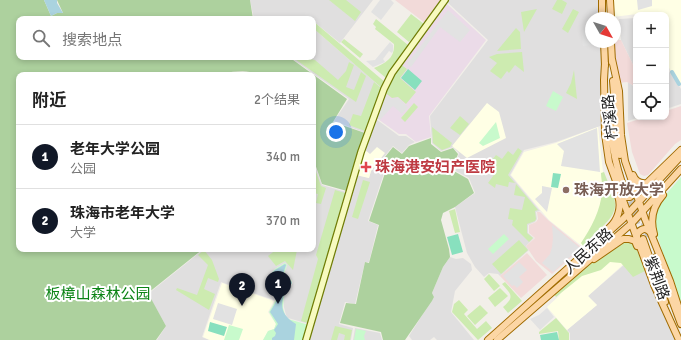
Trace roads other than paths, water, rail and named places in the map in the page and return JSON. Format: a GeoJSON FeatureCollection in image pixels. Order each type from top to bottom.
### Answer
{"type":"FeatureCollection","features":[{"type":"Feature","properties":{"kind":"main road"},"geometry":{"type":"LineString","coordinates":[[602,0],[602,12]]}},
{"type":"Feature","properties":{"kind":"main road"},"geometry":{"type":"LineString","coordinates":[[610,0],[611,12]]}},
{"type":"Feature","properties":{"kind":"main road","name":"柠溪路"},"geometry":{"type":"LineString","coordinates":[[604,48],[611,141],[615,163],[628,191]]}},
{"type":"Feature","properties":{"kind":"main road","name":"柠溪路"},"geometry":{"type":"LineString","coordinates":[[611,48],[618,144],[628,191]]}},
{"type":"Feature","properties":{"kind":"main road"},"geometry":{"type":"LineString","coordinates":[[612,59],[619,91],[621,135],[628,191],[628,214],[631,224],[645,237],[670,281]]}},
{"type":"Feature","properties":{"kind":"main road"},"geometry":{"type":"LineString","coordinates":[[596,254],[592,248],[598,238],[613,224],[620,211],[620,201],[614,184],[605,134],[605,63]]}},
{"type":"Feature","properties":{"kind":"main road"},"geometry":{"type":"LineString","coordinates":[[621,135],[633,177],[642,184],[647,183],[653,178],[681,150]]}},
{"type":"Feature","properties":{"kind":"main road","name":"人民东路"},"geometry":{"type":"LineString","coordinates":[[488,340],[628,214],[681,156]]}},
{"type":"Feature","properties":{"kind":"main road","name":"人民东路"},"geometry":{"type":"LineString","coordinates":[[497,340],[631,224],[681,170]]}},
{"type":"Feature","properties":{"kind":"main road"},"geometry":{"type":"LineString","coordinates":[[612,172],[639,202],[643,212],[645,237],[660,298]]}},
{"type":"Feature","properties":{"kind":"main road"},"geometry":{"type":"LineString","coordinates":[[667,172],[674,178]]}},
{"type":"Feature","properties":{"kind":"main road"},"geometry":{"type":"LineString","coordinates":[[681,174],[660,198],[653,214],[653,231],[665,262],[681,315]]}},
{"type":"Feature","properties":{"kind":"main road","name":"紫荆路"},"geometry":{"type":"LineString","coordinates":[[645,237],[681,324]]}},
{"type":"Feature","properties":{"kind":"main road","name":"紫荆路"},"geometry":{"type":"LineString","coordinates":[[645,237],[679,340]]}},
{"type":"Feature","properties":{"kind":"main road"},"geometry":{"type":"LineString","coordinates":[[581,268],[623,239],[635,241],[650,281],[660,298],[679,340]]}},
{"type":"Feature","properties":{"kind":"street"},"geometry":{"type":"LineString","coordinates":[[306,340],[361,152],[384,89],[392,73],[445,0]]}},
{"type":"Feature","properties":{"kind":"water"},"geometry":{"type":"Polygon","coordinates":[[[44,0],[57,0],[57,3],[63,13],[57,13],[51,16],[44,0]]]}},
{"type":"Feature","properties":{"kind":"water"},"geometry":{"type":"Polygon","coordinates":[[[285,264],[283,274],[292,283],[289,287],[283,285],[283,282],[280,279],[269,276],[285,264]]]}},
{"type":"Feature","properties":{"kind":"water"},"geometry":{"type":"Polygon","coordinates":[[[284,288],[286,290],[282,300],[282,305],[284,313],[296,324],[294,340],[272,340],[276,333],[274,330],[278,324],[270,312],[284,288]]]}},
{"type":"Feature","properties":{"kind":"waterway"},"geometry":{"type":"LineString","coordinates":[[672,72],[679,84]]}},
{"type":"Feature","properties":{"kind":"tunnel"},"geometry":{"type":"LineString","coordinates":[[631,189],[649,237]]}},
{"type":"Feature","properties":{"kind":"tunnel"},"geometry":{"type":"LineString","coordinates":[[626,193],[643,239]]}},
{"type":"Feature","properties":{"kind":"place","name":"珠海港安妇产医院"},"geometry":{"type":"Point","coordinates":[366,167]}},
{"type":"Feature","properties":{"kind":"place","name":"珠海开放大学"},"geometry":{"type":"Point","coordinates":[566,190]}},
{"type":"Feature","properties":{"kind":"place","name":"老年大学公园"},"geometry":{"type":"Point","coordinates":[278,304]}},
{"type":"Feature","properties":{"kind":"place","name":"珠海市老年大学"},"geometry":{"type":"Point","coordinates":[242,306]}},
{"type":"Feature","properties":{"kind":"park label","name":"板樟山森林公园"},"geometry":{"type":"Point","coordinates":[98,294]}}]}
